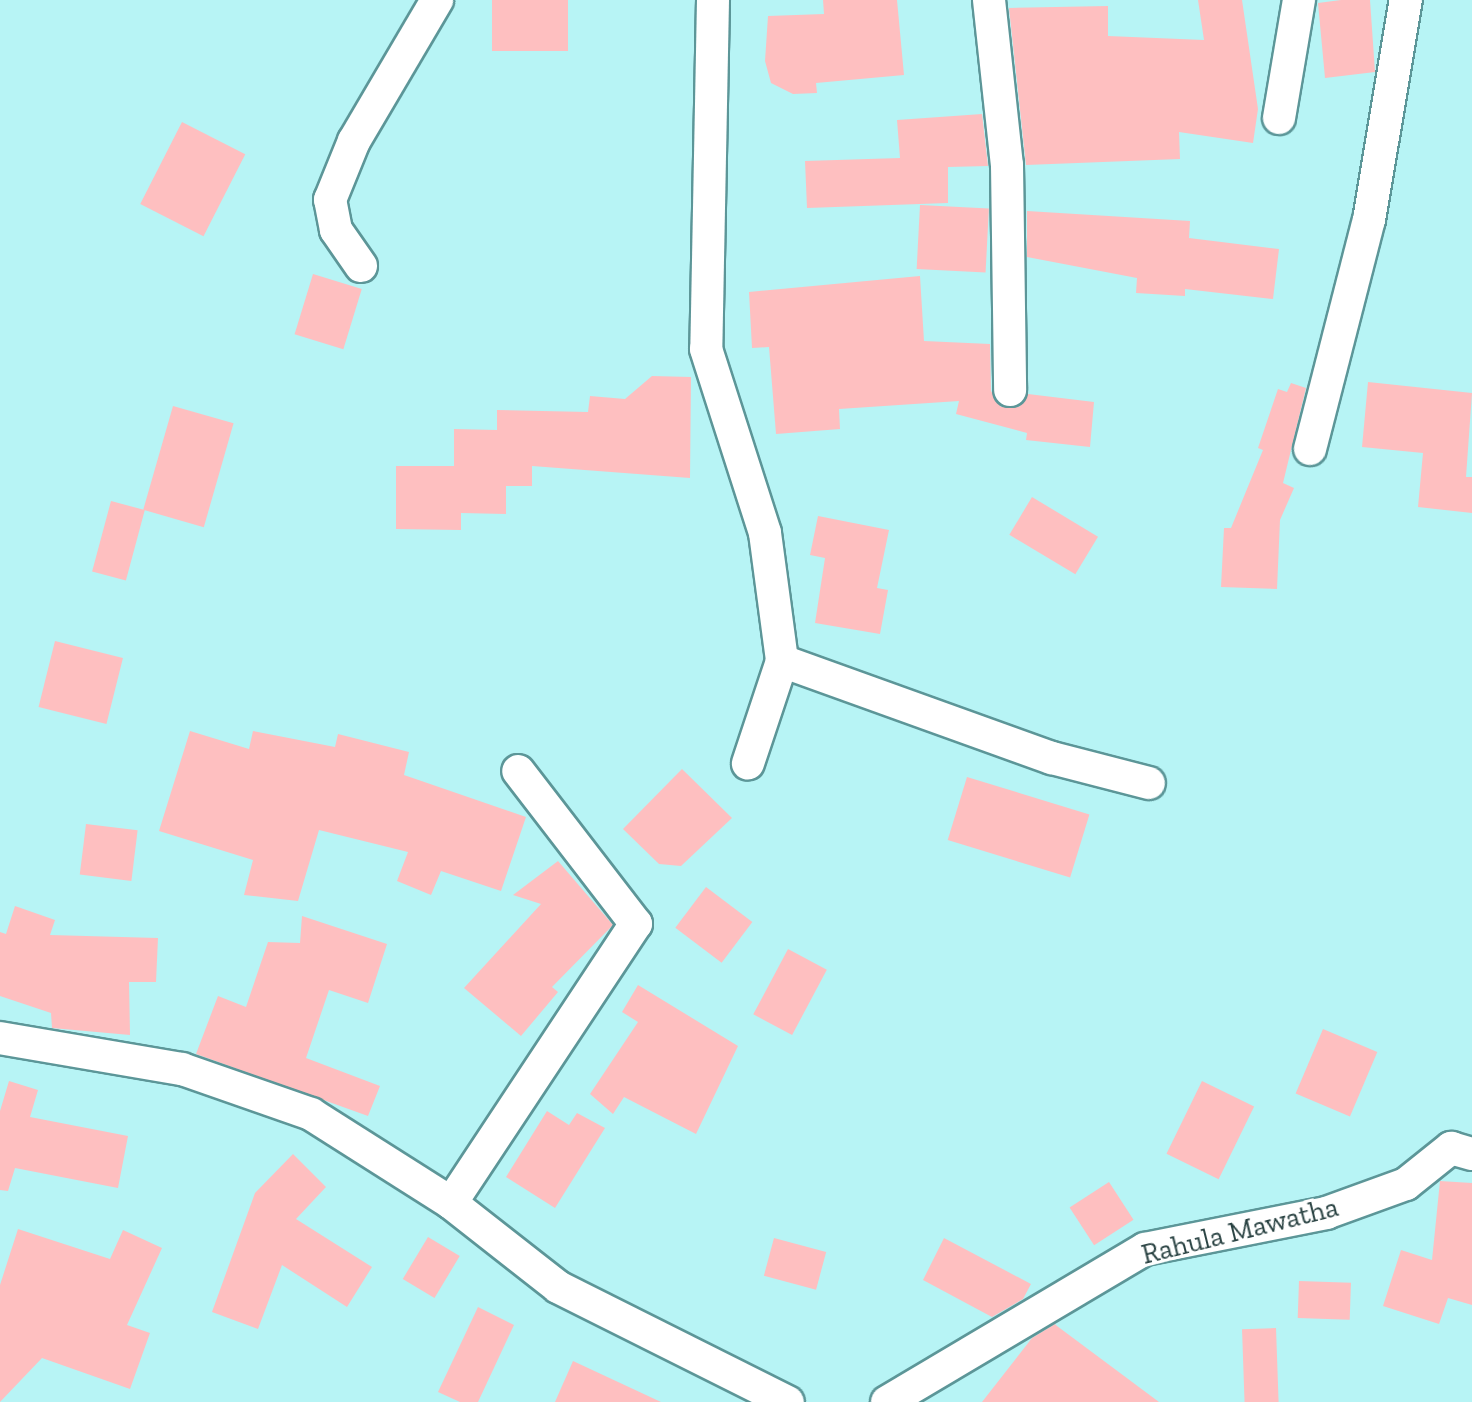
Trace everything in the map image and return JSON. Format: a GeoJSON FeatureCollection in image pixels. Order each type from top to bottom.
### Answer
{"type":"FeatureCollection","features":[{"type":"Feature","properties":{"kind":"street"},"geometry":{"type":"LineString","coordinates":[[361,266],[336,230],[330,200],[354,141],[437,0]]}},
{"type":"Feature","properties":{"kind":"street"},"geometry":{"type":"LineString","coordinates":[[713,0],[706,349],[765,533],[782,661],[748,763]]}},
{"type":"Feature","properties":{"kind":"street"},"geometry":{"type":"LineString","coordinates":[[989,0],[1007,165],[1010,390]]}},
{"type":"Feature","properties":{"kind":"street"},"geometry":{"type":"LineString","coordinates":[[1279,118],[1299,0]]}},
{"type":"Feature","properties":{"kind":"street"},"geometry":{"type":"LineString","coordinates":[[1310,449],[1369,220],[1406,0]]}},
{"type":"Feature","properties":{"kind":"street"},"geometry":{"type":"LineString","coordinates":[[782,661],[1052,758],[1149,783]]}},
{"type":"Feature","properties":{"kind":"street"},"geometry":{"type":"LineString","coordinates":[[451,1203],[636,924],[518,771]]}},
{"type":"Feature","properties":{"kind":"street"},"geometry":{"type":"LineString","coordinates":[[0,1038],[182,1069],[311,1114],[451,1203],[558,1287],[788,1402]]}},
{"type":"Feature","properties":{"kind":"street","name":"Rahula Mawatha"},"geometry":{"type":"LineString","coordinates":[[887,1402],[1145,1249],[1326,1213],[1406,1184],[1451,1148],[1472,1154]]}},
{"type":"Feature","properties":{"kind":"building"},"geometry":{"type":"Polygon","coordinates":[[[492,0],[568,0],[568,51],[492,51],[492,0]]]}},
{"type":"Feature","properties":{"kind":"building"},"geometry":{"type":"Polygon","coordinates":[[[823,0],[897,0],[904,75],[816,83],[817,93],[793,94],[771,83],[765,61],[768,16],[824,14],[823,0]]]}},
{"type":"Feature","properties":{"kind":"building"},"geometry":{"type":"Polygon","coordinates":[[[1198,0],[1242,0],[1258,109],[1253,143],[1179,132],[1180,159],[1026,165],[1009,8],[1108,6],[1108,36],[1204,40],[1198,0]]]}},
{"type":"Feature","properties":{"kind":"building"},"geometry":{"type":"Polygon","coordinates":[[[1370,0],[1375,72],[1325,78],[1318,3],[1370,0]]]}},
{"type":"Feature","properties":{"kind":"building"},"geometry":{"type":"Polygon","coordinates":[[[982,114],[988,166],[948,167],[948,203],[807,208],[805,161],[900,158],[897,120],[982,114]]]}},
{"type":"Feature","properties":{"kind":"building"},"geometry":{"type":"Polygon","coordinates":[[[182,122],[245,154],[203,236],[140,204],[182,122]]]}},
{"type":"Feature","properties":{"kind":"building"},"geometry":{"type":"Polygon","coordinates":[[[920,205],[989,209],[986,273],[917,269],[920,205]]]}},
{"type":"Feature","properties":{"kind":"building"},"geometry":{"type":"Polygon","coordinates":[[[1027,211],[1190,221],[1189,238],[1279,249],[1273,299],[1185,289],[1185,296],[1136,293],[1137,278],[1027,257],[1027,211]]]}},
{"type":"Feature","properties":{"kind":"building"},"geometry":{"type":"Polygon","coordinates":[[[313,274],[362,289],[343,349],[295,334],[313,274]]]}},
{"type":"Feature","properties":{"kind":"building"},"geometry":{"type":"Polygon","coordinates":[[[920,276],[924,341],[990,344],[991,391],[1001,407],[1019,407],[1028,394],[1094,402],[1090,447],[1026,440],[1027,433],[956,414],[959,401],[839,409],[840,429],[776,434],[769,347],[752,348],[749,292],[920,276]]]}},
{"type":"Feature","properties":{"kind":"building"},"geometry":{"type":"Polygon","coordinates":[[[652,376],[691,377],[690,478],[532,466],[532,486],[506,486],[506,514],[461,513],[461,530],[396,529],[396,466],[454,466],[454,429],[497,430],[497,410],[588,412],[590,396],[625,399],[652,376]]]}},
{"type":"Feature","properties":{"kind":"building"},"geometry":{"type":"Polygon","coordinates":[[[1368,382],[1472,393],[1466,477],[1472,477],[1472,513],[1418,507],[1423,453],[1362,447],[1368,382]]]}},
{"type":"Feature","properties":{"kind":"building"},"geometry":{"type":"Polygon","coordinates":[[[1291,383],[1306,388],[1283,483],[1294,488],[1280,520],[1277,589],[1221,587],[1224,528],[1231,528],[1263,450],[1258,448],[1278,389],[1287,392],[1291,383]]]}},
{"type":"Feature","properties":{"kind":"building"},"geometry":{"type":"Polygon","coordinates":[[[173,406],[234,423],[204,527],[143,510],[173,406]]]}},
{"type":"Feature","properties":{"kind":"building"},"geometry":{"type":"Polygon","coordinates":[[[1032,497],[1098,537],[1075,574],[1009,535],[1032,497]]]}},
{"type":"Feature","properties":{"kind":"building"},"geometry":{"type":"Polygon","coordinates":[[[111,501],[145,510],[126,581],[92,572],[111,501]]]}},
{"type":"Feature","properties":{"kind":"building"},"geometry":{"type":"Polygon","coordinates":[[[818,516],[889,530],[877,588],[888,590],[880,634],[815,623],[825,558],[810,555],[818,516]]]}},
{"type":"Feature","properties":{"kind":"building"},"geometry":{"type":"Polygon","coordinates":[[[55,641],[123,658],[106,724],[39,707],[55,641]]]}},
{"type":"Feature","properties":{"kind":"building"},"geometry":{"type":"Polygon","coordinates":[[[190,731],[249,749],[253,731],[335,747],[338,734],[409,752],[404,775],[526,817],[501,891],[441,871],[431,895],[397,881],[408,852],[319,830],[298,901],[244,895],[253,860],[159,831],[190,731]]]}},
{"type":"Feature","properties":{"kind":"building"},"geometry":{"type":"Polygon","coordinates":[[[682,769],[732,818],[681,866],[659,864],[623,829],[682,769]]]}},
{"type":"Feature","properties":{"kind":"building"},"geometry":{"type":"Polygon","coordinates":[[[967,777],[1089,814],[1070,878],[948,840],[967,777]]]}},
{"type":"Feature","properties":{"kind":"building"},"geometry":{"type":"Polygon","coordinates":[[[86,824],[138,830],[131,881],[80,875],[86,824]]]}},
{"type":"Feature","properties":{"kind":"building"},"geometry":{"type":"Polygon","coordinates":[[[558,861],[613,925],[552,987],[558,992],[521,1036],[464,988],[541,904],[513,895],[558,861]]]}},
{"type":"Feature","properties":{"kind":"building"},"geometry":{"type":"Polygon","coordinates":[[[706,887],[752,922],[722,963],[675,928],[706,887]]]}},
{"type":"Feature","properties":{"kind":"building"},"geometry":{"type":"Polygon","coordinates":[[[15,906],[55,920],[50,935],[158,938],[156,982],[129,982],[130,1035],[52,1028],[51,1013],[0,996],[0,932],[6,934],[15,906]]]}},
{"type":"Feature","properties":{"kind":"building"},"geometry":{"type":"Polygon","coordinates":[[[302,916],[387,944],[368,1003],[329,990],[306,1058],[380,1086],[368,1116],[196,1054],[218,996],[246,1007],[268,942],[300,943],[302,916]]]}},
{"type":"Feature","properties":{"kind":"building"},"geometry":{"type":"Polygon","coordinates":[[[788,949],[827,970],[792,1035],[753,1014],[788,949]]]}},
{"type":"Feature","properties":{"kind":"building"},"geometry":{"type":"Polygon","coordinates":[[[638,985],[738,1046],[696,1134],[624,1097],[613,1114],[590,1094],[638,1022],[622,1012],[638,985]]]}},
{"type":"Feature","properties":{"kind":"building"},"geometry":{"type":"Polygon","coordinates":[[[1323,1029],[1377,1052],[1350,1116],[1296,1093],[1323,1029]]]}},
{"type":"Feature","properties":{"kind":"building"},"geometry":{"type":"Polygon","coordinates":[[[9,1081],[38,1090],[30,1117],[128,1136],[118,1188],[15,1168],[8,1191],[0,1190],[0,1111],[9,1081]]]}},
{"type":"Feature","properties":{"kind":"building"},"geometry":{"type":"Polygon","coordinates":[[[1202,1081],[1254,1106],[1219,1179],[1166,1154],[1202,1081]]]}},
{"type":"Feature","properties":{"kind":"building"},"geometry":{"type":"Polygon","coordinates":[[[547,1111],[569,1125],[577,1113],[605,1128],[555,1208],[506,1177],[547,1111]]]}},
{"type":"Feature","properties":{"kind":"building"},"geometry":{"type":"Polygon","coordinates":[[[293,1154],[326,1187],[296,1219],[372,1267],[347,1307],[282,1265],[258,1329],[212,1312],[255,1193],[293,1154]]]}},
{"type":"Feature","properties":{"kind":"building"},"geometry":{"type":"Polygon","coordinates":[[[1440,1181],[1472,1183],[1472,1305],[1448,1298],[1439,1324],[1383,1306],[1401,1250],[1432,1260],[1440,1181]]]}},
{"type":"Feature","properties":{"kind":"building"},"geometry":{"type":"Polygon","coordinates":[[[1109,1182],[1134,1220],[1094,1245],[1070,1208],[1109,1182]]]}},
{"type":"Feature","properties":{"kind":"building"},"geometry":{"type":"Polygon","coordinates":[[[18,1229],[110,1259],[123,1230],[162,1248],[127,1325],[150,1333],[130,1389],[42,1358],[0,1402],[0,1285],[18,1229]]]}},
{"type":"Feature","properties":{"kind":"building"},"geometry":{"type":"Polygon","coordinates":[[[428,1237],[460,1256],[434,1298],[403,1279],[428,1237]]]}},
{"type":"Feature","properties":{"kind":"building"},"geometry":{"type":"Polygon","coordinates":[[[774,1238],[826,1252],[816,1290],[764,1276],[774,1238]]]}},
{"type":"Feature","properties":{"kind":"building"},"geometry":{"type":"Polygon","coordinates":[[[944,1238],[1031,1284],[1023,1299],[992,1317],[923,1280],[944,1238]]]}},
{"type":"Feature","properties":{"kind":"building"},"geometry":{"type":"Polygon","coordinates":[[[1299,1281],[1351,1283],[1350,1320],[1298,1318],[1299,1281]]]}},
{"type":"Feature","properties":{"kind":"building"},"geometry":{"type":"Polygon","coordinates":[[[478,1307],[514,1325],[478,1402],[460,1402],[438,1392],[478,1307]]]}},
{"type":"Feature","properties":{"kind":"building"},"geometry":{"type":"Polygon","coordinates":[[[1055,1324],[1159,1402],[982,1402],[1032,1338],[1055,1324]]]}},
{"type":"Feature","properties":{"kind":"building"},"geometry":{"type":"Polygon","coordinates":[[[1276,1328],[1279,1402],[1245,1402],[1242,1329],[1276,1328]]]}},
{"type":"Feature","properties":{"kind":"building"},"geometry":{"type":"Polygon","coordinates":[[[573,1361],[661,1402],[555,1402],[573,1361]]]}}]}
